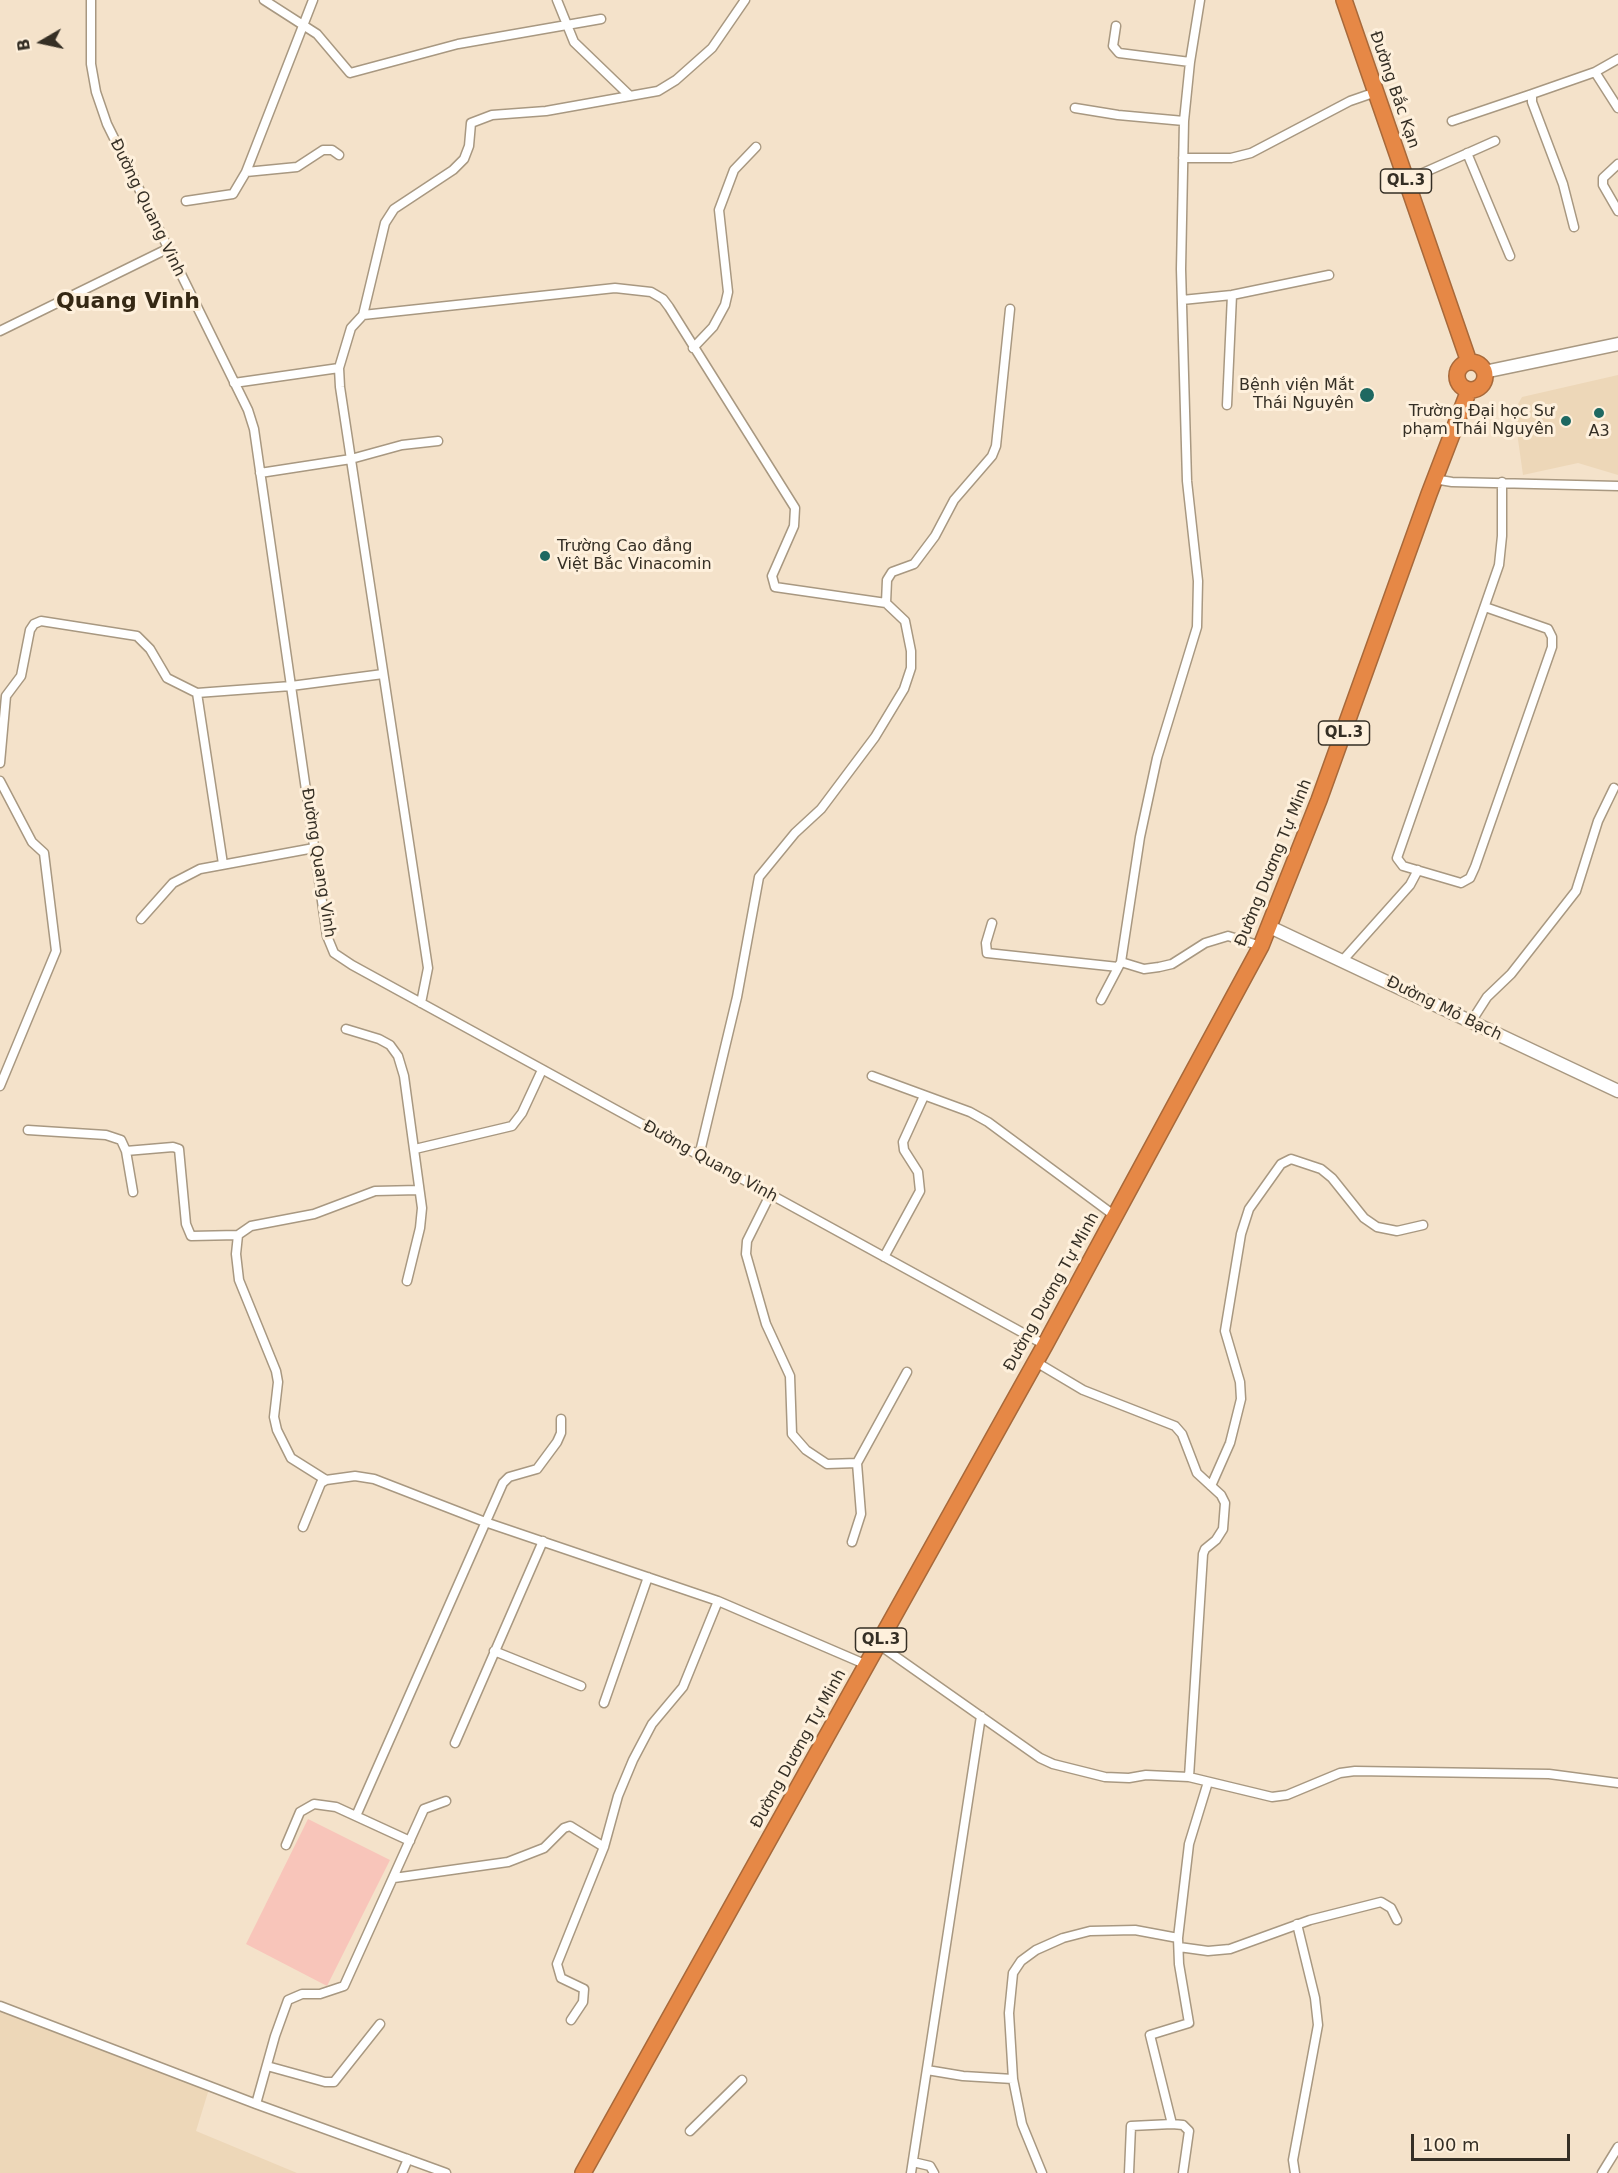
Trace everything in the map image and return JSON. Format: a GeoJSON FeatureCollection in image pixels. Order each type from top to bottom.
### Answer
{"type":"FeatureCollection","features":[{"type":"Feature","properties":{"kind":"highway","name":"Đường Bắc Kạn"},"geometry":{"type":"LineString","coordinates":[[1344,0],[1469,362]]}},
{"type":"Feature","properties":{"kind":"highway"},"geometry":{"type":"LineString","coordinates":[[1469,390],[1463,388],[1456,376],[1458,369],[1469,362],[1481,366],[1484,372]]}},
{"type":"Feature","properties":{"kind":"highway","name":"QL.3"},"geometry":{"type":"LineString","coordinates":[[1469,390],[1482,385],[1484,372]]}},
{"type":"Feature","properties":{"kind":"highway","name":"Đường Dương Tự Minh"},"geometry":{"type":"LineString","coordinates":[[583,2173],[1045,1346],[1261,946],[1373,655],[1434,479],[1469,390]]}},
{"type":"Feature","properties":{"kind":"street","name":"Đường Quang Vinh"},"geometry":{"type":"LineString","coordinates":[[91,0],[89,35],[96,92],[107,124],[234,383],[254,429],[327,936],[334,953],[1045,1346]]}},
{"type":"Feature","properties":{"kind":"street"},"geometry":{"type":"LineString","coordinates":[[264,0],[317,33],[350,73],[420,52],[601,19]]}},
{"type":"Feature","properties":{"kind":"street"},"geometry":{"type":"LineString","coordinates":[[186,201],[233,194],[246,171],[313,0]]}},
{"type":"Feature","properties":{"kind":"street"},"geometry":{"type":"LineString","coordinates":[[557,0],[565,25],[574,42],[628,95]]}},
{"type":"Feature","properties":{"kind":"street"},"geometry":{"type":"LineString","coordinates":[[421,1003],[428,968],[339,368],[351,328],[363,315],[385,223],[394,208],[453,170],[464,159],[469,146],[471,123],[492,114],[546,111],[658,91],[676,80],[712,48],[745,0]]}},
{"type":"Feature","properties":{"kind":"street"},"geometry":{"type":"LineString","coordinates":[[1101,1000],[1119,964],[1140,837],[1157,758],[1197,627],[1198,580],[1187,481],[1182,300],[1184,121],[1200,0]]}},
{"type":"Feature","properties":{"kind":"street"},"geometry":{"type":"LineString","coordinates":[[1116,26],[1113,46],[1119,53],[1190,62]]}},
{"type":"Feature","properties":{"kind":"street"},"geometry":{"type":"LineString","coordinates":[[1452,122],[1595,72],[1618,59]]}},
{"type":"Feature","properties":{"kind":"street"},"geometry":{"type":"LineString","coordinates":[[1595,72],[1618,108]]}},
{"type":"Feature","properties":{"kind":"street"},"geometry":{"type":"LineString","coordinates":[[1183,158],[1231,158],[1251,153],[1350,101],[1376,92]]}},
{"type":"Feature","properties":{"kind":"street"},"geometry":{"type":"LineString","coordinates":[[1532,94],[1532,102],[1563,184],[1574,227]]}},
{"type":"Feature","properties":{"kind":"street"},"geometry":{"type":"LineString","coordinates":[[1075,108],[1118,115],[1184,121]]}},
{"type":"Feature","properties":{"kind":"street"},"geometry":{"type":"LineString","coordinates":[[1405,181],[1495,141]]}},
{"type":"Feature","properties":{"kind":"street"},"geometry":{"type":"LineString","coordinates":[[693,348],[713,327],[725,305],[728,292],[719,210],[734,170],[756,147]]}},
{"type":"Feature","properties":{"kind":"street"},"geometry":{"type":"LineString","coordinates":[[246,171],[297,167],[323,150],[332,150],[339,154]]}},
{"type":"Feature","properties":{"kind":"street"},"geometry":{"type":"LineString","coordinates":[[1467,153],[1510,256]]}},
{"type":"Feature","properties":{"kind":"street"},"geometry":{"type":"LineString","coordinates":[[1618,164],[1603,178],[1603,185],[1618,211]]}},
{"type":"Feature","properties":{"kind":"street"},"geometry":{"type":"LineString","coordinates":[[0,331],[167,249]]}},
{"type":"Feature","properties":{"kind":"street"},"geometry":{"type":"LineString","coordinates":[[1182,300],[1232,294],[1329,275]]}},
{"type":"Feature","properties":{"kind":"street"},"geometry":{"type":"LineString","coordinates":[[363,315],[615,288],[641,289],[657,294],[663,299],[795,508],[794,526],[772,576],[775,587],[886,603],[901,615],[908,630],[911,668],[897,704],[875,738],[821,809],[795,833],[759,877],[737,997],[699,1156]]}},
{"type":"Feature","properties":{"kind":"street"},"geometry":{"type":"LineString","coordinates":[[1227,405],[1232,294]]}},
{"type":"Feature","properties":{"kind":"street"},"geometry":{"type":"LineString","coordinates":[[886,603],[886,580],[892,572],[914,564],[935,536],[954,500],[992,456],[996,446],[1010,309]]}},
{"type":"Feature","properties":{"kind":"street"},"geometry":{"type":"LineString","coordinates":[[1484,372],[1618,344]]}},
{"type":"Feature","properties":{"kind":"street"},"geometry":{"type":"LineString","coordinates":[[234,383],[339,368]]}},
{"type":"Feature","properties":{"kind":"street"},"geometry":{"type":"LineString","coordinates":[[260,473],[351,459],[402,445],[438,441]]}},
{"type":"Feature","properties":{"kind":"street"},"geometry":{"type":"LineString","coordinates":[[1434,479],[1452,482],[1618,486]]}},
{"type":"Feature","properties":{"kind":"street"},"geometry":{"type":"LineString","coordinates":[[1485,607],[1548,629],[1552,637],[1552,647],[1470,878],[1461,883],[1403,866],[1397,858],[1485,607],[1501,552],[1502,482]]}},
{"type":"Feature","properties":{"kind":"street"},"geometry":{"type":"LineString","coordinates":[[0,763],[6,696],[21,676],[30,630],[34,624],[48,620],[129,633],[144,641],[167,678],[198,693],[291,686],[383,674]]}},
{"type":"Feature","properties":{"kind":"street"},"geometry":{"type":"LineString","coordinates":[[198,693],[223,864]]}},
{"type":"Feature","properties":{"kind":"street"},"geometry":{"type":"LineString","coordinates":[[0,781],[32,842],[44,853],[56,951],[0,1086]]}},
{"type":"Feature","properties":{"kind":"street"},"geometry":{"type":"LineString","coordinates":[[1471,1022],[1487,997],[1511,974],[1576,891],[1598,821],[1614,788]]}},
{"type":"Feature","properties":{"kind":"street"},"geometry":{"type":"LineString","coordinates":[[141,919],[173,884],[200,869],[314,848]]}},
{"type":"Feature","properties":{"kind":"street"},"geometry":{"type":"LineString","coordinates":[[1343,960],[1410,885],[1418,870]]}},
{"type":"Feature","properties":{"kind":"street"},"geometry":{"type":"LineString","coordinates":[[992,923],[986,943],[987,953],[1119,964],[1144,969],[1172,964],[1205,944],[1228,936],[1261,946]]}},
{"type":"Feature","properties":{"kind":"street","name":"Đường Mỏ Bạch"},"geometry":{"type":"LineString","coordinates":[[1270,927],[1618,1091]]}},
{"type":"Feature","properties":{"kind":"street"},"geometry":{"type":"LineString","coordinates":[[346,1029],[379,1038],[390,1045],[398,1056],[405,1076],[422,1208],[420,1228],[407,1281]]}},
{"type":"Feature","properties":{"kind":"street"},"geometry":{"type":"LineString","coordinates":[[415,1149],[512,1126],[518,1121],[542,1070]]}},
{"type":"Feature","properties":{"kind":"street"},"geometry":{"type":"LineString","coordinates":[[872,1076],[970,1112],[988,1122],[1115,1216]]}},
{"type":"Feature","properties":{"kind":"street"},"geometry":{"type":"LineString","coordinates":[[884,1257],[920,1191],[918,1172],[904,1150],[903,1142],[924,1096]]}},
{"type":"Feature","properties":{"kind":"street"},"geometry":{"type":"LineString","coordinates":[[28,1130],[114,1136],[121,1140],[126,1151],[133,1192]]}},
{"type":"Feature","properties":{"kind":"street"},"geometry":{"type":"LineString","coordinates":[[126,1151],[173,1147],[179,1149],[186,1224],[191,1236],[238,1235],[251,1226],[314,1214],[375,1191],[419,1190]]}},
{"type":"Feature","properties":{"kind":"street"},"geometry":{"type":"LineString","coordinates":[[1211,1486],[1230,1443],[1240,1399],[1240,1382],[1225,1330],[1241,1234],[1249,1209],[1281,1164],[1292,1159],[1321,1169],[1332,1178],[1364,1218],[1377,1227],[1397,1231],[1423,1225]]}},
{"type":"Feature","properties":{"kind":"street"},"geometry":{"type":"LineString","coordinates":[[770,1195],[747,1241],[746,1254],[766,1324],[790,1376],[792,1434],[806,1450],[827,1464],[857,1463]]}},
{"type":"Feature","properties":{"kind":"street"},"geometry":{"type":"LineString","coordinates":[[238,1235],[239,1280],[276,1371],[278,1382],[274,1417],[276,1430],[291,1458],[326,1480]]}},
{"type":"Feature","properties":{"kind":"street"},"geometry":{"type":"LineString","coordinates":[[1036,1362],[1083,1390],[1175,1426],[1186,1443],[1192,1465],[1221,1495],[1224,1503],[1226,1521],[1220,1537],[1205,1549],[1203,1554],[1189,1778]]}},
{"type":"Feature","properties":{"kind":"street"},"geometry":{"type":"LineString","coordinates":[[852,1542],[861,1514],[857,1463],[907,1372]]}},
{"type":"Feature","properties":{"kind":"street"},"geometry":{"type":"LineString","coordinates":[[356,1816],[503,1483],[509,1477],[537,1469],[561,1433],[561,1419]]}},
{"type":"Feature","properties":{"kind":"street"},"geometry":{"type":"LineString","coordinates":[[303,1527],[321,1484],[326,1480],[355,1476],[374,1479],[486,1522],[718,1601],[867,1665]]}},
{"type":"Feature","properties":{"kind":"street"},"geometry":{"type":"LineString","coordinates":[[455,1743],[543,1541]]}},
{"type":"Feature","properties":{"kind":"street"},"geometry":{"type":"LineString","coordinates":[[604,1703],[648,1577]]}},
{"type":"Feature","properties":{"kind":"street"},"geometry":{"type":"LineString","coordinates":[[571,2020],[583,2002],[584,1989],[561,1978],[557,1964],[604,1847],[618,1796],[633,1760],[652,1724],[683,1688],[718,1601]]}},
{"type":"Feature","properties":{"kind":"street"},"geometry":{"type":"LineString","coordinates":[[878,1644],[1040,1758],[1053,1764],[1105,1777],[1129,1778],[1146,1775],[1189,1778],[1272,1797],[1294,1793],[1340,1773],[1355,1771],[1549,1774],[1618,1783]]}},
{"type":"Feature","properties":{"kind":"street"},"geometry":{"type":"LineString","coordinates":[[494,1651],[581,1686]]}},
{"type":"Feature","properties":{"kind":"street"},"geometry":{"type":"LineString","coordinates":[[911,2173],[981,1716]]}},
{"type":"Feature","properties":{"kind":"street"},"geometry":{"type":"LineString","coordinates":[[1172,2124],[1150,2035],[1189,2023],[1178,1942],[1189,1844],[1208,1782]]}},
{"type":"Feature","properties":{"kind":"street"},"geometry":{"type":"LineString","coordinates":[[256,2104],[288,2000],[302,1994],[320,1994],[344,1986],[424,1809],[446,1801]]}},
{"type":"Feature","properties":{"kind":"street"},"geometry":{"type":"LineString","coordinates":[[286,1845],[300,1812],[314,1804],[330,1805],[410,1841]]}},
{"type":"Feature","properties":{"kind":"street"},"geometry":{"type":"LineString","coordinates":[[394,1878],[508,1862],[544,1848],[564,1828],[570,1826],[604,1847]]}},
{"type":"Feature","properties":{"kind":"street"},"geometry":{"type":"LineString","coordinates":[[1042,2173],[1022,2124],[1013,2079],[1011,1990],[1013,1972],[1021,1961],[1036,1950],[1064,1938],[1090,1931],[1135,1930],[1208,1951],[1230,1949],[1297,1924],[1381,1902],[1391,1908],[1397,1920]]}},
{"type":"Feature","properties":{"kind":"street"},"geometry":{"type":"LineString","coordinates":[[1295,2173],[1293,2160],[1318,2025],[1316,2006],[1297,1924]]}},
{"type":"Feature","properties":{"kind":"street"},"geometry":{"type":"LineString","coordinates":[[0,2006],[256,2104],[446,2173]]}},
{"type":"Feature","properties":{"kind":"street"},"geometry":{"type":"LineString","coordinates":[[267,2066],[325,2082],[334,2082],[380,2024]]}},
{"type":"Feature","properties":{"kind":"street"},"geometry":{"type":"LineString","coordinates":[[927,2070],[963,2076],[1013,2079]]}},
{"type":"Feature","properties":{"kind":"street"},"geometry":{"type":"LineString","coordinates":[[690,2131],[742,2080]]}},
{"type":"Feature","properties":{"kind":"street"},"geometry":{"type":"LineString","coordinates":[[1129,2173],[1131,2126],[1172,2124],[1183,2125],[1189,2131],[1184,2173]]}},
{"type":"Feature","properties":{"kind":"street"},"geometry":{"type":"LineString","coordinates":[[1602,2173],[1618,2147]]}},
{"type":"Feature","properties":{"kind":"street"},"geometry":{"type":"LineString","coordinates":[[402,2173],[408,2159]]}},
{"type":"Feature","properties":{"kind":"street"},"geometry":{"type":"LineString","coordinates":[[913,2162],[930,2166],[934,2173]]}},
{"type":"Feature","properties":{"kind":"shaded area","name":"Trường Đại học Sư phạm Thái Nguyên"},"geometry":{"type":"Polygon","coordinates":[[[1618,375],[1618,475],[1578,463],[1523,475],[1514,411],[1522,397],[1618,375]]]}},
{"type":"Feature","properties":{"kind":"shaded area"},"geometry":{"type":"Polygon","coordinates":[[[308,1819],[390,1860],[327,1986],[246,1944],[308,1819]]]}},
{"type":"Feature","properties":{"kind":"shaded area"},"geometry":{"type":"Polygon","coordinates":[[[0,2007],[209,2089],[196,2131],[297,2173],[0,2173],[0,2007]]]}},
{"type":"Feature","properties":{"kind":"place","name":"Bệnh viện Mắt Thái Nguyên"},"geometry":{"type":"Point","coordinates":[1367,395]}},
{"type":"Feature","properties":{"kind":"place","name":"A3"},"geometry":{"type":"Point","coordinates":[1599,413]}},
{"type":"Feature","properties":{"kind":"place","name":"Trường Đại học Sư phạm Thái Nguyên"},"geometry":{"type":"Point","coordinates":[1566,421]}},
{"type":"Feature","properties":{"kind":"place","name":"Trường Cao đẳng Việt Bắc Vinacomin"},"geometry":{"type":"Point","coordinates":[545,556]}},
{"type":"Feature","properties":{"kind":"district","name":"Quang Vinh"},"geometry":{"type":"Point","coordinates":[128,302]}}]}
